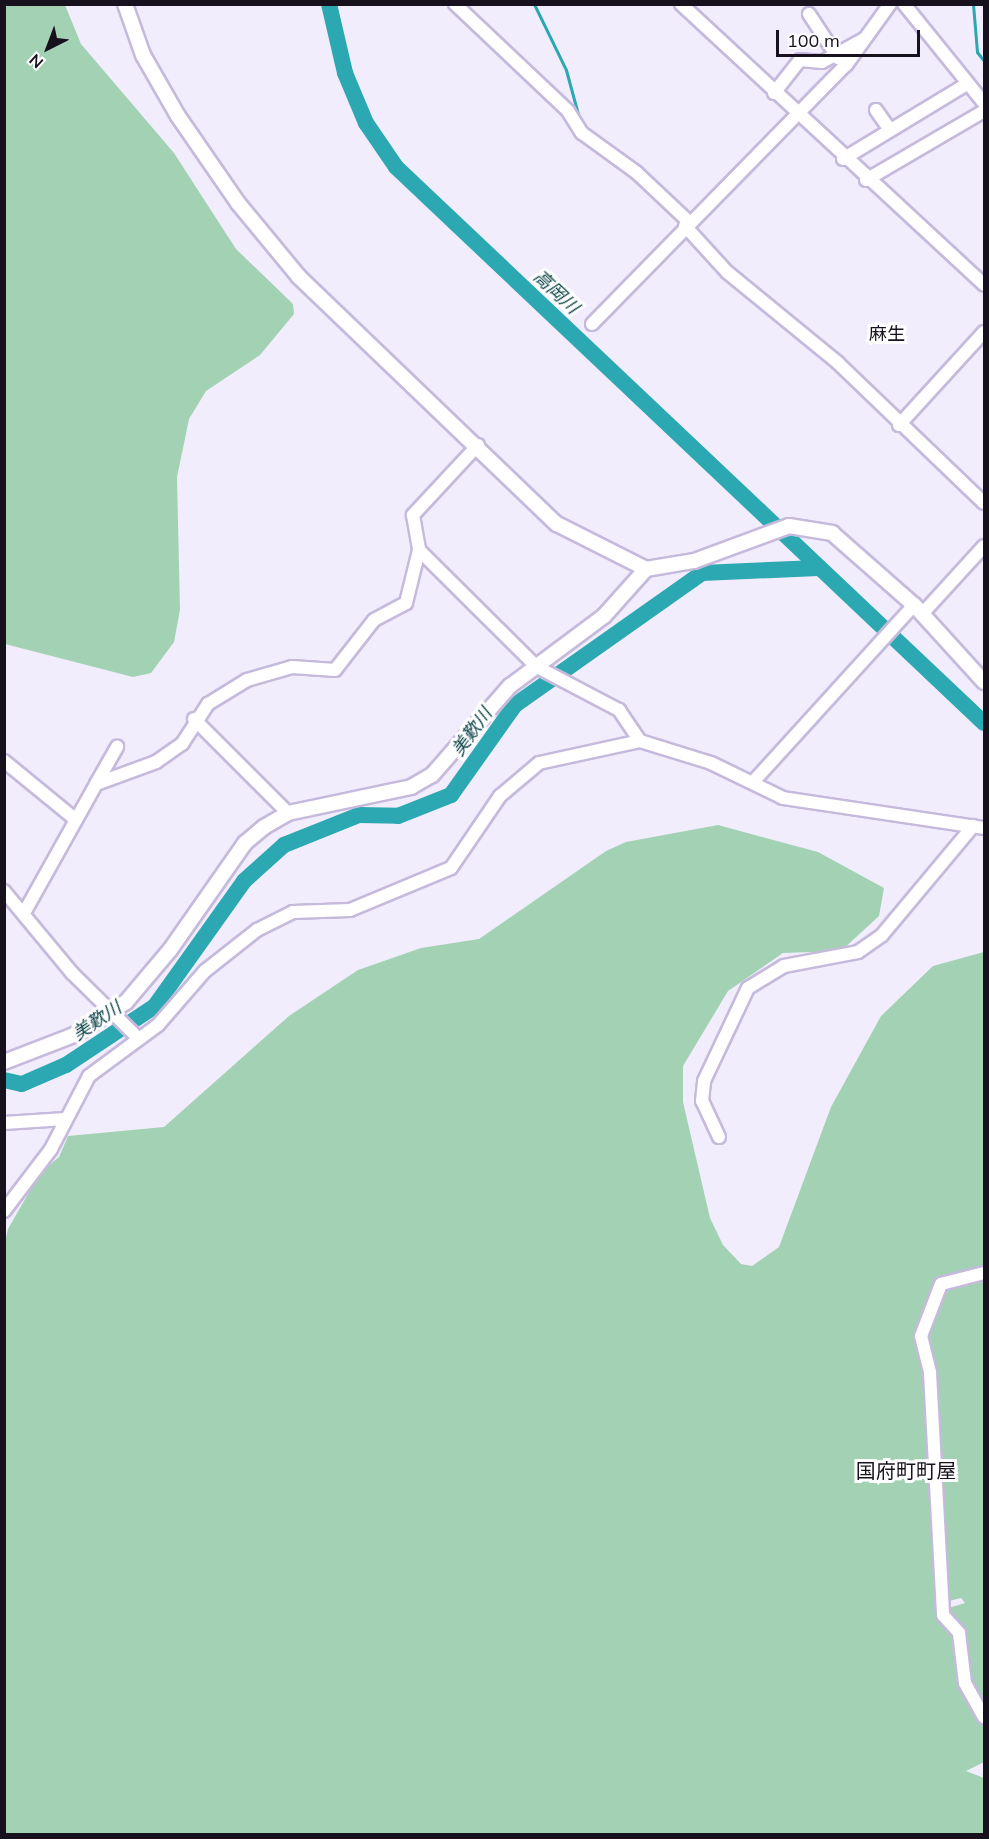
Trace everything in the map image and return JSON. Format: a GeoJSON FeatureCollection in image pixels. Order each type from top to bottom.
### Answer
{"type":"FeatureCollection","features":[{"type":"Feature","properties":{"kind":"street"},"geometry":{"type":"LineString","coordinates":[[125,4],[143,55],[172,106],[238,203],[299,277],[478,445],[557,524],[646,569],[693,561],[801,525],[832,533],[854,548],[984,682]]}},
{"type":"Feature","properties":{"kind":"street"},"geometry":{"type":"LineString","coordinates":[[455,4],[568,111],[582,134],[637,172],[687,224],[727,272],[790,320],[984,503]]}},
{"type":"Feature","properties":{"kind":"street"},"geometry":{"type":"LineString","coordinates":[[592,324],[793,113],[845,66],[890,4]]}},
{"type":"Feature","properties":{"kind":"street"},"geometry":{"type":"LineString","coordinates":[[904,4],[984,103]]}},
{"type":"Feature","properties":{"kind":"street"},"geometry":{"type":"LineString","coordinates":[[684,5],[793,113],[984,285]]}},
{"type":"Feature","properties":{"kind":"street"},"geometry":{"type":"LineString","coordinates":[[809,14],[845,66]]}},
{"type":"Feature","properties":{"kind":"street"},"geometry":{"type":"LineString","coordinates":[[774,93],[800,60],[822,62],[834,52],[868,37]]}},
{"type":"Feature","properties":{"kind":"street"},"geometry":{"type":"LineString","coordinates":[[843,159],[967,84]]}},
{"type":"Feature","properties":{"kind":"street"},"geometry":{"type":"LineString","coordinates":[[876,110],[890,130]]}},
{"type":"Feature","properties":{"kind":"street"},"geometry":{"type":"LineString","coordinates":[[867,180],[984,111]]}},
{"type":"Feature","properties":{"kind":"street"},"geometry":{"type":"LineString","coordinates":[[899,425],[984,332]]}},
{"type":"Feature","properties":{"kind":"street"},"geometry":{"type":"LineString","coordinates":[[96,784],[156,762],[182,744],[194,719],[248,680],[292,667],[335,669],[374,620],[406,603],[419,550],[412,515],[478,445]]}},
{"type":"Feature","properties":{"kind":"street"},"geometry":{"type":"LineString","coordinates":[[753,782],[880,641],[984,546]]}},
{"type":"Feature","properties":{"kind":"street"},"geometry":{"type":"LineString","coordinates":[[419,550],[537,667],[619,711],[640,741]]}},
{"type":"Feature","properties":{"kind":"street"},"geometry":{"type":"LineString","coordinates":[[4,1062],[74,1035],[117,1014],[158,966],[245,843],[288,813],[411,787],[432,775],[510,686],[624,599],[646,569]]}},
{"type":"Feature","properties":{"kind":"street"},"geometry":{"type":"LineString","coordinates":[[194,719],[288,813]]}},
{"type":"Feature","properties":{"kind":"street"},"geometry":{"type":"LineString","coordinates":[[4,1211],[51,1149],[89,1076],[142,1038],[182,999],[205,971],[257,930],[294,912],[350,910],[451,868],[500,796],[539,763],[640,741],[753,782],[783,798],[932,824],[979,827]]}},
{"type":"Feature","properties":{"kind":"street"},"geometry":{"type":"LineString","coordinates":[[24,913],[117,747]]}},
{"type":"Feature","properties":{"kind":"street"},"geometry":{"type":"LineString","coordinates":[[4,761],[76,820]]}},
{"type":"Feature","properties":{"kind":"street"},"geometry":{"type":"LineString","coordinates":[[719,1137],[702,1101],[704,1081],[748,988],[784,966],[858,952],[882,935],[979,827]]}},
{"type":"Feature","properties":{"kind":"street"},"geometry":{"type":"LineString","coordinates":[[4,891],[72,973],[117,1014],[133,1032]]}},
{"type":"Feature","properties":{"kind":"street"},"geometry":{"type":"LineString","coordinates":[[89,1076],[87,1068],[133,1032],[182,999]]}},
{"type":"Feature","properties":{"kind":"street"},"geometry":{"type":"LineString","coordinates":[[4,1123],[65,1119]]}},
{"type":"Feature","properties":{"kind":"street"},"geometry":{"type":"LineString","coordinates":[[984,1273],[941,1284],[921,1336],[930,1373],[943,1615],[959,1633],[965,1683],[984,1717]]}},
{"type":"Feature","properties":{"kind":"green space"},"geometry":{"type":"Polygon","coordinates":[[[5,4],[65,5],[81,44],[174,153],[236,249],[293,304],[294,314],[260,355],[206,391],[189,419],[177,477],[180,610],[174,642],[151,673],[133,677],[5,644],[5,4]]]}},
{"type":"Feature","properties":{"kind":"green space"},"geometry":{"type":"Polygon","coordinates":[[[718,825],[818,852],[884,888],[879,916],[841,951],[783,953],[728,991],[683,1066],[683,1102],[710,1218],[723,1245],[741,1264],[752,1266],[779,1247],[831,1107],[881,1016],[933,966],[984,952],[984,1270],[948,1278],[923,1321],[941,1605],[984,1721],[984,1762],[966,1771],[984,1778],[984,1834],[5,1834],[5,1243],[8,1229],[40,1173],[59,1157],[68,1136],[164,1127],[289,1016],[358,970],[421,948],[479,939],[606,851],[626,842],[718,825]]]}},
{"type":"Feature","properties":{"kind":"green space"},"geometry":{"type":"Polygon","coordinates":[[[984,1275],[984,1714],[945,1609],[965,1603],[961,1598],[945,1602],[925,1331],[946,1283],[984,1275]]]}},
{"type":"Feature","properties":{"kind":"waterway","name":"高岡川"},"geometry":{"type":"LineString","coordinates":[[329,4],[345,73],[366,123],[396,167],[984,723]]}},
{"type":"Feature","properties":{"kind":"waterway"},"geometry":{"type":"LineString","coordinates":[[534,4],[566,70],[579,118]]}},
{"type":"Feature","properties":{"kind":"waterway"},"geometry":{"type":"LineString","coordinates":[[973,4],[977,52],[984,61]]}},
{"type":"Feature","properties":{"kind":"waterway"},"geometry":{"type":"LineString","coordinates":[[670,196],[688,213]]}},
{"type":"Feature","properties":{"kind":"waterway","name":"美歎川"},"geometry":{"type":"LineString","coordinates":[[4,1080],[22,1084],[66,1065],[155,1006],[244,881],[284,845],[359,815],[398,816],[451,795],[515,705],[702,573],[818,568]]}},
{"type":"Feature","properties":{"kind":"district","name":"麻生"},"geometry":{"type":"Point","coordinates":[887,334]}},
{"type":"Feature","properties":{"kind":"district","name":"国府町町屋"},"geometry":{"type":"Point","coordinates":[906,1470]}}]}
